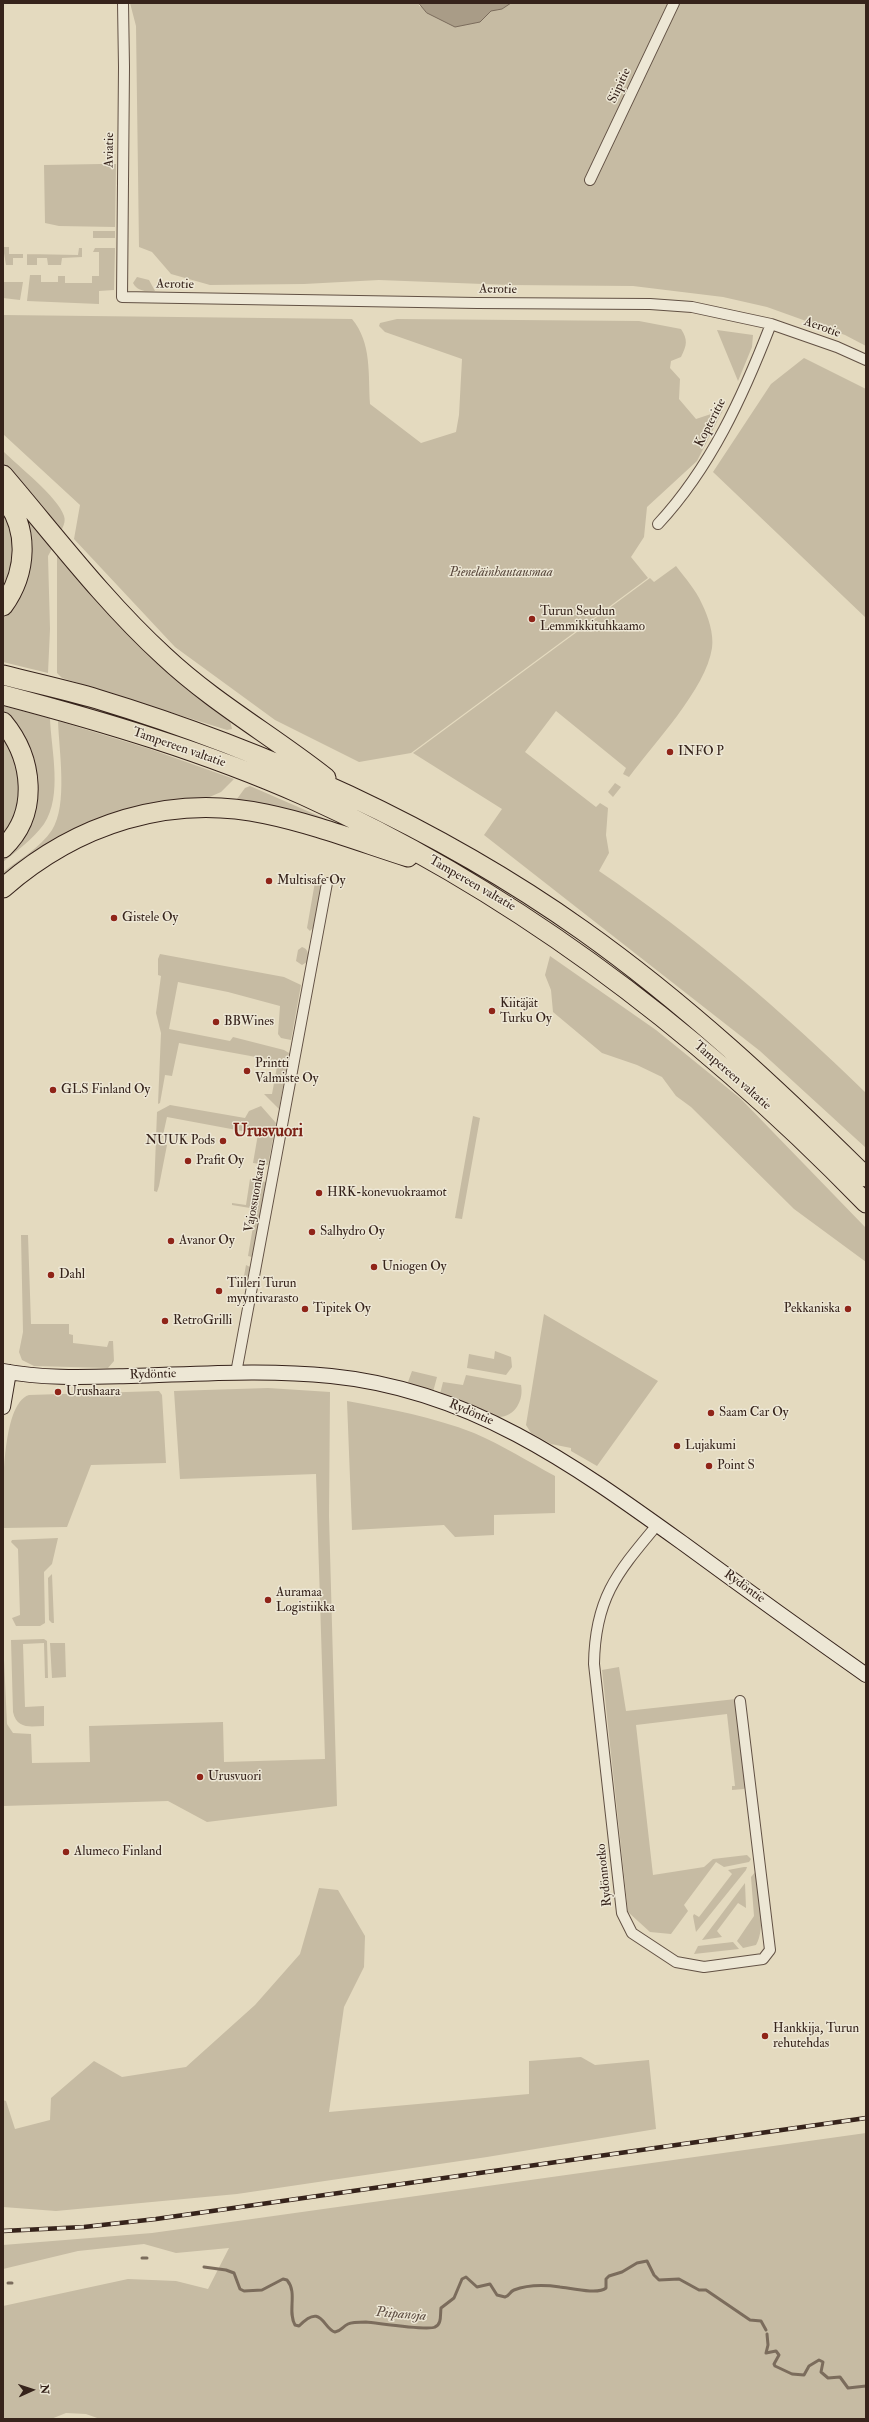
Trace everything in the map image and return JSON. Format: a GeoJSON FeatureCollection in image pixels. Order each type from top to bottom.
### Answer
{"type":"FeatureCollection","features":[{"type":"Feature","properties":{"kind":"highway"},"geometry":{"type":"LineString","coordinates":[[3,475],[132,624],[164,656],[204,691],[290,750],[346,794]]}},
{"type":"Feature","properties":{"kind":"highway"},"geometry":{"type":"LineString","coordinates":[[3,497],[17,518],[22,534],[22,550],[17,579],[3,606]]}},
{"type":"Feature","properties":{"kind":"highway","name":"Tampereen valtatie"},"geometry":{"type":"LineString","coordinates":[[3,675],[96,699],[199,733],[346,794],[490,872],[582,930],[650,980],[741,1057],[866,1177]]}},
{"type":"Feature","properties":{"kind":"highway","name":"Tampereen valtatie"},"geometry":{"type":"LineString","coordinates":[[3,695],[90,718],[193,751],[302,795],[369,827],[448,870],[519,912],[634,993],[752,1091],[866,1203]]}},
{"type":"Feature","properties":{"kind":"highway"},"geometry":{"type":"LineString","coordinates":[[3,722],[15,739],[23,756],[29,791],[27,808],[20,827],[3,848]]}},
{"type":"Feature","properties":{"kind":"highway"},"geometry":{"type":"LineString","coordinates":[[3,888],[38,860],[82,834],[104,825],[144,814],[188,807],[236,809],[278,817],[448,870]]}},
{"type":"Feature","properties":{"kind":"street","name":"Aviatie"},"geometry":{"type":"LineString","coordinates":[[122,296],[123,3]]}},
{"type":"Feature","properties":{"kind":"street","name":"Siipitie"},"geometry":{"type":"LineString","coordinates":[[590,180],[674,3]]}},
{"type":"Feature","properties":{"kind":"street","name":"Aerotie"},"geometry":{"type":"LineString","coordinates":[[122,296],[477,303],[650,304],[716,311],[772,324],[837,347],[866,360]]}},
{"type":"Feature","properties":{"kind":"street","name":"Kopteritie"},"geometry":{"type":"LineString","coordinates":[[658,524],[680,499],[716,447],[772,324]]}},
{"type":"Feature","properties":{"kind":"street","name":"Vajossuonkatu"},"geometry":{"type":"LineString","coordinates":[[236,1373],[327,883]]}},
{"type":"Feature","properties":{"kind":"street","name":"Rydöntie"},"geometry":{"type":"LineString","coordinates":[[6,1372],[63,1377],[236,1373],[310,1374],[348,1378],[392,1386],[445,1402],[501,1425],[558,1456],[866,1675]]}},
{"type":"Feature","properties":{"kind":"street"},"geometry":{"type":"LineString","coordinates":[[3,1407],[6,1372]]}},
{"type":"Feature","properties":{"kind":"street","name":"Rydönnotko"},"geometry":{"type":"LineString","coordinates":[[657,1525],[614,1580],[600,1610],[594,1635],[594,1664],[622,1913],[632,1933],[676,1962],[711,1966],[763,1959],[770,1950],[740,1701]]}},
{"type":"Feature","properties":{"kind":"green space"},"geometry":{"type":"Polygon","coordinates":[[[130,3],[419,3],[419,6],[480,22],[491,10],[502,9],[511,3],[866,3],[866,346],[845,335],[767,307],[723,297],[633,286],[509,285],[379,280],[304,284],[210,285],[171,274],[152,252],[139,247],[136,26],[130,3]]]}},
{"type":"Feature","properties":{"kind":"green space"},"geometry":{"type":"Polygon","coordinates":[[[116,164],[115,227],[59,226],[45,223],[44,165],[116,164]]]}},
{"type":"Feature","properties":{"kind":"green space"},"geometry":{"type":"Polygon","coordinates":[[[93,231],[115,231],[115,238],[93,238],[93,231]]]}},
{"type":"Feature","properties":{"kind":"green space"},"geometry":{"type":"Polygon","coordinates":[[[3,247],[9,247],[9,254],[23,254],[23,258],[13,258],[13,265],[6,265],[3,247]]]}},
{"type":"Feature","properties":{"kind":"green space"},"geometry":{"type":"Polygon","coordinates":[[[79,248],[82,248],[82,257],[62,258],[61,265],[48,265],[47,258],[37,258],[37,265],[27,265],[27,254],[78,255],[79,248]]]}},
{"type":"Feature","properties":{"kind":"green space"},"geometry":{"type":"Polygon","coordinates":[[[95,248],[115,248],[114,290],[99,291],[99,304],[27,301],[30,275],[41,275],[41,282],[58,282],[58,276],[65,276],[65,283],[92,283],[92,276],[99,276],[99,252],[93,252],[95,248]]]}},
{"type":"Feature","properties":{"kind":"green space"},"geometry":{"type":"Polygon","coordinates":[[[137,277],[149,280],[155,291],[145,291],[137,288],[133,283],[137,277]]]}},
{"type":"Feature","properties":{"kind":"green space"},"geometry":{"type":"Polygon","coordinates":[[[3,282],[23,282],[20,300],[3,298],[3,282]]]}},
{"type":"Feature","properties":{"kind":"green space","name":"Pieneläinhautausmaa"},"geometry":{"type":"Polygon","coordinates":[[[3,315],[352,319],[363,338],[366,349],[369,370],[370,404],[421,443],[456,432],[459,415],[462,359],[385,332],[379,326],[380,323],[397,319],[639,321],[681,329],[686,340],[685,349],[681,357],[671,361],[670,368],[680,379],[679,399],[696,419],[723,410],[697,461],[647,507],[644,537],[631,557],[648,578],[411,753],[359,762],[275,720],[175,647],[74,539],[80,505],[3,434],[3,315]]]}},
{"type":"Feature","properties":{"kind":"green space"},"geometry":{"type":"Polygon","coordinates":[[[717,330],[753,335],[752,347],[738,381],[717,330]]]}},
{"type":"Feature","properties":{"kind":"green space"},"geometry":{"type":"Polygon","coordinates":[[[804,358],[866,389],[866,618],[713,472],[771,384],[804,358]]]}},
{"type":"Feature","properties":{"kind":"green space"},"geometry":{"type":"Polygon","coordinates":[[[3,451],[46,491],[60,508],[65,520],[60,533],[3,468],[3,451]]]}},
{"type":"Feature","properties":{"kind":"green space"},"geometry":{"type":"Polygon","coordinates":[[[21,503],[54,545],[48,556],[50,629],[48,673],[3,662],[3,615],[21,503]]]}},
{"type":"Feature","properties":{"kind":"green space"},"geometry":{"type":"Polygon","coordinates":[[[3,504],[17,541],[3,597],[3,504]]]}},
{"type":"Feature","properties":{"kind":"green space"},"geometry":{"type":"Polygon","coordinates":[[[57,553],[229,716],[232,729],[227,730],[62,678],[57,673],[57,553]]]}},
{"type":"Feature","properties":{"kind":"green space"},"geometry":{"type":"Polygon","coordinates":[[[676,566],[700,599],[711,631],[712,648],[708,664],[690,698],[629,777],[623,774],[626,768],[556,711],[525,752],[596,807],[600,803],[608,808],[606,835],[609,853],[599,871],[704,948],[803,1033],[866,1093],[866,1148],[760,1051],[484,835],[502,809],[413,753],[650,578],[654,582],[676,566]]]}},
{"type":"Feature","properties":{"kind":"green space"},"geometry":{"type":"Polygon","coordinates":[[[3,706],[50,718],[55,786],[50,812],[44,824],[30,840],[3,862],[3,856],[30,817],[3,706]]]}},
{"type":"Feature","properties":{"kind":"green space"},"geometry":{"type":"Polygon","coordinates":[[[58,721],[150,749],[234,779],[221,792],[205,799],[155,806],[3,884],[3,872],[42,842],[52,830],[57,819],[60,807],[61,792],[58,721]]]}},
{"type":"Feature","properties":{"kind":"green space"},"geometry":{"type":"Polygon","coordinates":[[[3,732],[17,759],[21,807],[3,837],[3,732]]]}},
{"type":"Feature","properties":{"kind":"green space"},"geometry":{"type":"Polygon","coordinates":[[[615,783],[621,787],[613,797],[608,792],[615,783]]]}},
{"type":"Feature","properties":{"kind":"green space"},"geometry":{"type":"Polygon","coordinates":[[[250,786],[351,830],[234,803],[245,788],[250,786]]]}},
{"type":"Feature","properties":{"kind":"green space"},"geometry":{"type":"Polygon","coordinates":[[[316,876],[322,883],[314,927],[310,931],[307,928],[316,876]]]}},
{"type":"Feature","properties":{"kind":"green space"},"geometry":{"type":"Polygon","coordinates":[[[302,947],[306,949],[308,955],[307,962],[302,965],[296,961],[298,950],[302,947]]]}},
{"type":"Feature","properties":{"kind":"green space"},"geometry":{"type":"Polygon","coordinates":[[[160,954],[284,977],[301,985],[291,1040],[281,1038],[278,1034],[280,1006],[228,992],[178,982],[169,1029],[230,1041],[233,1037],[284,1050],[289,1053],[279,1109],[264,1094],[272,1094],[278,1061],[179,1043],[172,1076],[165,1075],[160,1103],[158,1104],[161,1033],[156,1013],[161,976],[158,975],[158,959],[160,954]]]}},
{"type":"Feature","properties":{"kind":"green space"},"geometry":{"type":"Polygon","coordinates":[[[550,956],[656,1030],[741,1099],[866,1228],[866,1262],[794,1209],[691,1107],[676,1096],[662,1077],[637,1065],[602,1053],[553,1012],[551,990],[545,975],[550,956]]]}},
{"type":"Feature","properties":{"kind":"green space"},"geometry":{"type":"Polygon","coordinates":[[[170,1105],[245,1118],[249,1111],[261,1106],[276,1123],[268,1165],[253,1163],[258,1134],[167,1117],[161,1144],[167,1145],[159,1186],[157,1192],[154,1191],[157,1112],[170,1105]]]}},
{"type":"Feature","properties":{"kind":"green space"},"geometry":{"type":"Polygon","coordinates":[[[473,1116],[480,1118],[462,1219],[455,1218],[473,1116]]]}},
{"type":"Feature","properties":{"kind":"green space"},"geometry":{"type":"Polygon","coordinates":[[[250,1179],[266,1182],[252,1257],[248,1256],[256,1209],[232,1205],[232,1203],[246,1205],[250,1179]]]}},
{"type":"Feature","properties":{"kind":"green space"},"geometry":{"type":"Polygon","coordinates":[[[21,1235],[28,1235],[31,1324],[69,1324],[69,1334],[73,1335],[73,1343],[107,1347],[109,1341],[113,1341],[114,1361],[108,1368],[34,1366],[22,1360],[19,1352],[23,1332],[21,1235]]]}},
{"type":"Feature","properties":{"kind":"green space"},"geometry":{"type":"Polygon","coordinates":[[[246,1265],[250,1267],[246,1287],[242,1287],[246,1265]]]}},
{"type":"Feature","properties":{"kind":"green space"},"geometry":{"type":"Polygon","coordinates":[[[544,1314],[658,1381],[597,1466],[571,1451],[571,1448],[551,1444],[531,1433],[526,1425],[544,1314]]]}},
{"type":"Feature","properties":{"kind":"green space"},"geometry":{"type":"Polygon","coordinates":[[[495,1351],[511,1357],[512,1367],[506,1375],[467,1368],[469,1354],[494,1359],[495,1351]]]}},
{"type":"Feature","properties":{"kind":"green space"},"geometry":{"type":"Polygon","coordinates":[[[412,1371],[437,1377],[433,1392],[411,1385],[408,1382],[412,1371]]]}},
{"type":"Feature","properties":{"kind":"green space"},"geometry":{"type":"Polygon","coordinates":[[[466,1375],[521,1385],[522,1391],[517,1407],[509,1415],[497,1417],[440,1394],[443,1382],[463,1385],[466,1375]]]}},
{"type":"Feature","properties":{"kind":"green space"},"geometry":{"type":"Polygon","coordinates":[[[268,1388],[330,1392],[329,1516],[337,1806],[207,1822],[168,1801],[3,1806],[3,1639],[7,1724],[13,1733],[31,1734],[32,1763],[90,1762],[89,1726],[223,1722],[224,1762],[325,1759],[316,1474],[180,1479],[174,1391],[268,1388]]]}},
{"type":"Feature","properties":{"kind":"green space"},"geometry":{"type":"Polygon","coordinates":[[[159,1391],[162,1395],[166,1463],[91,1465],[67,1527],[3,1528],[5,1456],[8,1434],[13,1416],[20,1402],[29,1395],[159,1391]]]}},
{"type":"Feature","properties":{"kind":"green space"},"geometry":{"type":"Polygon","coordinates":[[[347,1401],[396,1410],[443,1422],[474,1433],[505,1448],[555,1476],[555,1513],[494,1515],[494,1535],[455,1537],[444,1525],[352,1530],[347,1401]]]}},
{"type":"Feature","properties":{"kind":"green space"},"geometry":{"type":"Polygon","coordinates":[[[58,1538],[52,1564],[44,1572],[45,1623],[40,1626],[16,1626],[12,1618],[20,1615],[18,1549],[11,1542],[12,1540],[58,1538]]]}},
{"type":"Feature","properties":{"kind":"green space"},"geometry":{"type":"Polygon","coordinates":[[[52,1574],[54,1623],[49,1620],[48,1578],[52,1574]]]}},
{"type":"Feature","properties":{"kind":"green space"},"geometry":{"type":"Polygon","coordinates":[[[44,1639],[47,1641],[48,1678],[45,1678],[44,1643],[23,1644],[25,1707],[44,1706],[44,1726],[25,1726],[18,1722],[13,1712],[11,1640],[44,1639]]]}},
{"type":"Feature","properties":{"kind":"green space"},"geometry":{"type":"Polygon","coordinates":[[[50,1643],[65,1643],[66,1677],[52,1678],[50,1643]]]}},
{"type":"Feature","properties":{"kind":"green space"},"geometry":{"type":"Polygon","coordinates":[[[619,1667],[626,1711],[736,1699],[746,1786],[744,1789],[732,1790],[732,1786],[735,1786],[727,1714],[636,1725],[653,1875],[704,1867],[713,1859],[747,1855],[751,1859],[749,1862],[724,1867],[716,1862],[684,1905],[688,1911],[671,1934],[650,1932],[628,1912],[602,1670],[619,1667]]]}},
{"type":"Feature","properties":{"kind":"green space"},"geometry":{"type":"Polygon","coordinates":[[[747,1867],[746,1870],[696,1932],[693,1916],[694,1914],[699,1917],[732,1874],[728,1870],[747,1867]]]}},
{"type":"Feature","properties":{"kind":"green space"},"geometry":{"type":"Polygon","coordinates":[[[756,1871],[761,1909],[761,1929],[756,1945],[743,1948],[737,1941],[754,1916],[751,1877],[756,1871]]]}},
{"type":"Feature","properties":{"kind":"green space"},"geometry":{"type":"Polygon","coordinates":[[[745,1883],[746,1908],[738,1903],[717,1931],[722,1937],[702,1940],[745,1883]]]}},
{"type":"Feature","properties":{"kind":"green space"},"geometry":{"type":"Polygon","coordinates":[[[319,1888],[338,1890],[365,1936],[364,1967],[344,2007],[329,2112],[529,2094],[529,2061],[581,2057],[595,2065],[649,2060],[656,2129],[487,2157],[237,2194],[56,2211],[3,2207],[3,2100],[6,2101],[15,2129],[50,2120],[51,2098],[94,2061],[122,2077],[186,2067],[255,2005],[300,1954],[319,1888]]]}},
{"type":"Feature","properties":{"kind":"green space"},"geometry":{"type":"Polygon","coordinates":[[[733,1942],[739,1949],[694,1954],[698,1946],[733,1942]]]}},
{"type":"Feature","properties":{"kind":"green space"},"geometry":{"type":"Polygon","coordinates":[[[866,2133],[866,2419],[100,2419],[86,2414],[66,2413],[51,2419],[3,2419],[3,2306],[128,2279],[176,2281],[208,2289],[229,2248],[176,2253],[144,2244],[78,2251],[3,2269],[3,2245],[152,2233],[866,2133]]]}},
{"type":"Feature","properties":{"kind":"shaded area"},"geometry":{"type":"Polygon","coordinates":[[[419,3],[511,3],[502,9],[491,11],[480,22],[455,27],[427,13],[419,3]]]}},
{"type":"Feature","properties":{"kind":"waterway","name":"Piipanoja"},"geometry":{"type":"LineString","coordinates":[[142,2258],[147,2258]]}},
{"type":"Feature","properties":{"kind":"waterway","name":"Piipanoja"},"geometry":{"type":"LineString","coordinates":[[204,2267],[226,2270],[234,2273],[240,2289],[244,2291],[262,2290],[283,2279],[287,2280],[292,2291],[292,2314],[295,2325],[299,2326],[313,2316],[321,2319],[331,2330],[335,2332],[339,2331],[348,2324],[359,2322],[423,2328],[435,2327],[440,2322],[441,2308],[454,2298],[462,2279],[466,2277],[477,2287],[490,2284],[497,2295],[505,2297],[514,2290],[537,2286],[555,2286],[597,2291],[606,2288],[606,2279],[609,2276],[622,2272],[637,2263],[647,2261],[654,2275],[659,2280],[679,2279],[699,2290],[706,2290],[750,2320],[761,2321],[766,2330]]}},
{"type":"Feature","properties":{"kind":"waterway","name":"Piipanoja"},"geometry":{"type":"LineString","coordinates":[[767,2334],[768,2345],[766,2353],[776,2351],[779,2355],[774,2364],[775,2366],[792,2374],[804,2375],[809,2366],[819,2360],[823,2362],[821,2372],[828,2378],[840,2377],[848,2388],[866,2386]]}},
{"type":"Feature","properties":{"kind":"railway"},"geometry":{"type":"LineString","coordinates":[[3,2231],[84,2227],[156,2219],[866,2118]]}},
{"type":"Feature","properties":{"kind":"place","name":"Turun Seudun Lemmikkituhkaamo"},"geometry":{"type":"Point","coordinates":[532,619]}},
{"type":"Feature","properties":{"kind":"place","name":"INFO P"},"geometry":{"type":"Point","coordinates":[670,752]}},
{"type":"Feature","properties":{"kind":"place","name":"Multisafe Oy"},"geometry":{"type":"Point","coordinates":[269,881]}},
{"type":"Feature","properties":{"kind":"place","name":"Gistele Oy"},"geometry":{"type":"Point","coordinates":[114,918]}},
{"type":"Feature","properties":{"kind":"place","name":"Kiitäjät Turku Oy"},"geometry":{"type":"Point","coordinates":[492,1011]}},
{"type":"Feature","properties":{"kind":"place","name":"BBWines"},"geometry":{"type":"Point","coordinates":[216,1022]}},
{"type":"Feature","properties":{"kind":"place","name":"Printti Valmiste Oy"},"geometry":{"type":"Point","coordinates":[247,1071]}},
{"type":"Feature","properties":{"kind":"place","name":"GLS Finland Oy"},"geometry":{"type":"Point","coordinates":[53,1090]}},
{"type":"Feature","properties":{"kind":"place","name":"NUUK Pods"},"geometry":{"type":"Point","coordinates":[223,1141]}},
{"type":"Feature","properties":{"kind":"place","name":"Prafit Oy"},"geometry":{"type":"Point","coordinates":[188,1161]}},
{"type":"Feature","properties":{"kind":"place","name":"HRK-konevuokraamot"},"geometry":{"type":"Point","coordinates":[319,1193]}},
{"type":"Feature","properties":{"kind":"place","name":"Salhydro Oy"},"geometry":{"type":"Point","coordinates":[312,1232]}},
{"type":"Feature","properties":{"kind":"place","name":"Avanor Oy"},"geometry":{"type":"Point","coordinates":[171,1241]}},
{"type":"Feature","properties":{"kind":"place","name":"Uniogen Oy"},"geometry":{"type":"Point","coordinates":[374,1267]}},
{"type":"Feature","properties":{"kind":"place","name":"Dahl"},"geometry":{"type":"Point","coordinates":[51,1275]}},
{"type":"Feature","properties":{"kind":"place","name":"Tiileri Turun myyntivarasto"},"geometry":{"type":"Point","coordinates":[219,1291]}},
{"type":"Feature","properties":{"kind":"place","name":"Tipitek Oy"},"geometry":{"type":"Point","coordinates":[305,1309]}},
{"type":"Feature","properties":{"kind":"place","name":"Pekkaniska"},"geometry":{"type":"Point","coordinates":[848,1309]}},
{"type":"Feature","properties":{"kind":"place","name":"RetroGrilli"},"geometry":{"type":"Point","coordinates":[165,1321]}},
{"type":"Feature","properties":{"kind":"place","name":"Urushaara"},"geometry":{"type":"Point","coordinates":[58,1392]}},
{"type":"Feature","properties":{"kind":"place","name":"Saam Car Oy"},"geometry":{"type":"Point","coordinates":[711,1413]}},
{"type":"Feature","properties":{"kind":"place","name":"Lujakumi"},"geometry":{"type":"Point","coordinates":[677,1446]}},
{"type":"Feature","properties":{"kind":"place","name":"Point S"},"geometry":{"type":"Point","coordinates":[709,1466]}},
{"type":"Feature","properties":{"kind":"place","name":"Auramaa Logistiikka"},"geometry":{"type":"Point","coordinates":[268,1600]}},
{"type":"Feature","properties":{"kind":"place","name":"Urusvuori"},"geometry":{"type":"Point","coordinates":[200,1777]}},
{"type":"Feature","properties":{"kind":"place","name":"Alumeco Finland"},"geometry":{"type":"Point","coordinates":[66,1852]}},
{"type":"Feature","properties":{"kind":"place","name":"Hankkija, Turun rehutehdas"},"geometry":{"type":"Point","coordinates":[765,2036]}},
{"type":"Feature","properties":{"kind":"district","name":"Urusvuori"},"geometry":{"type":"Point","coordinates":[268,1132]}}]}
